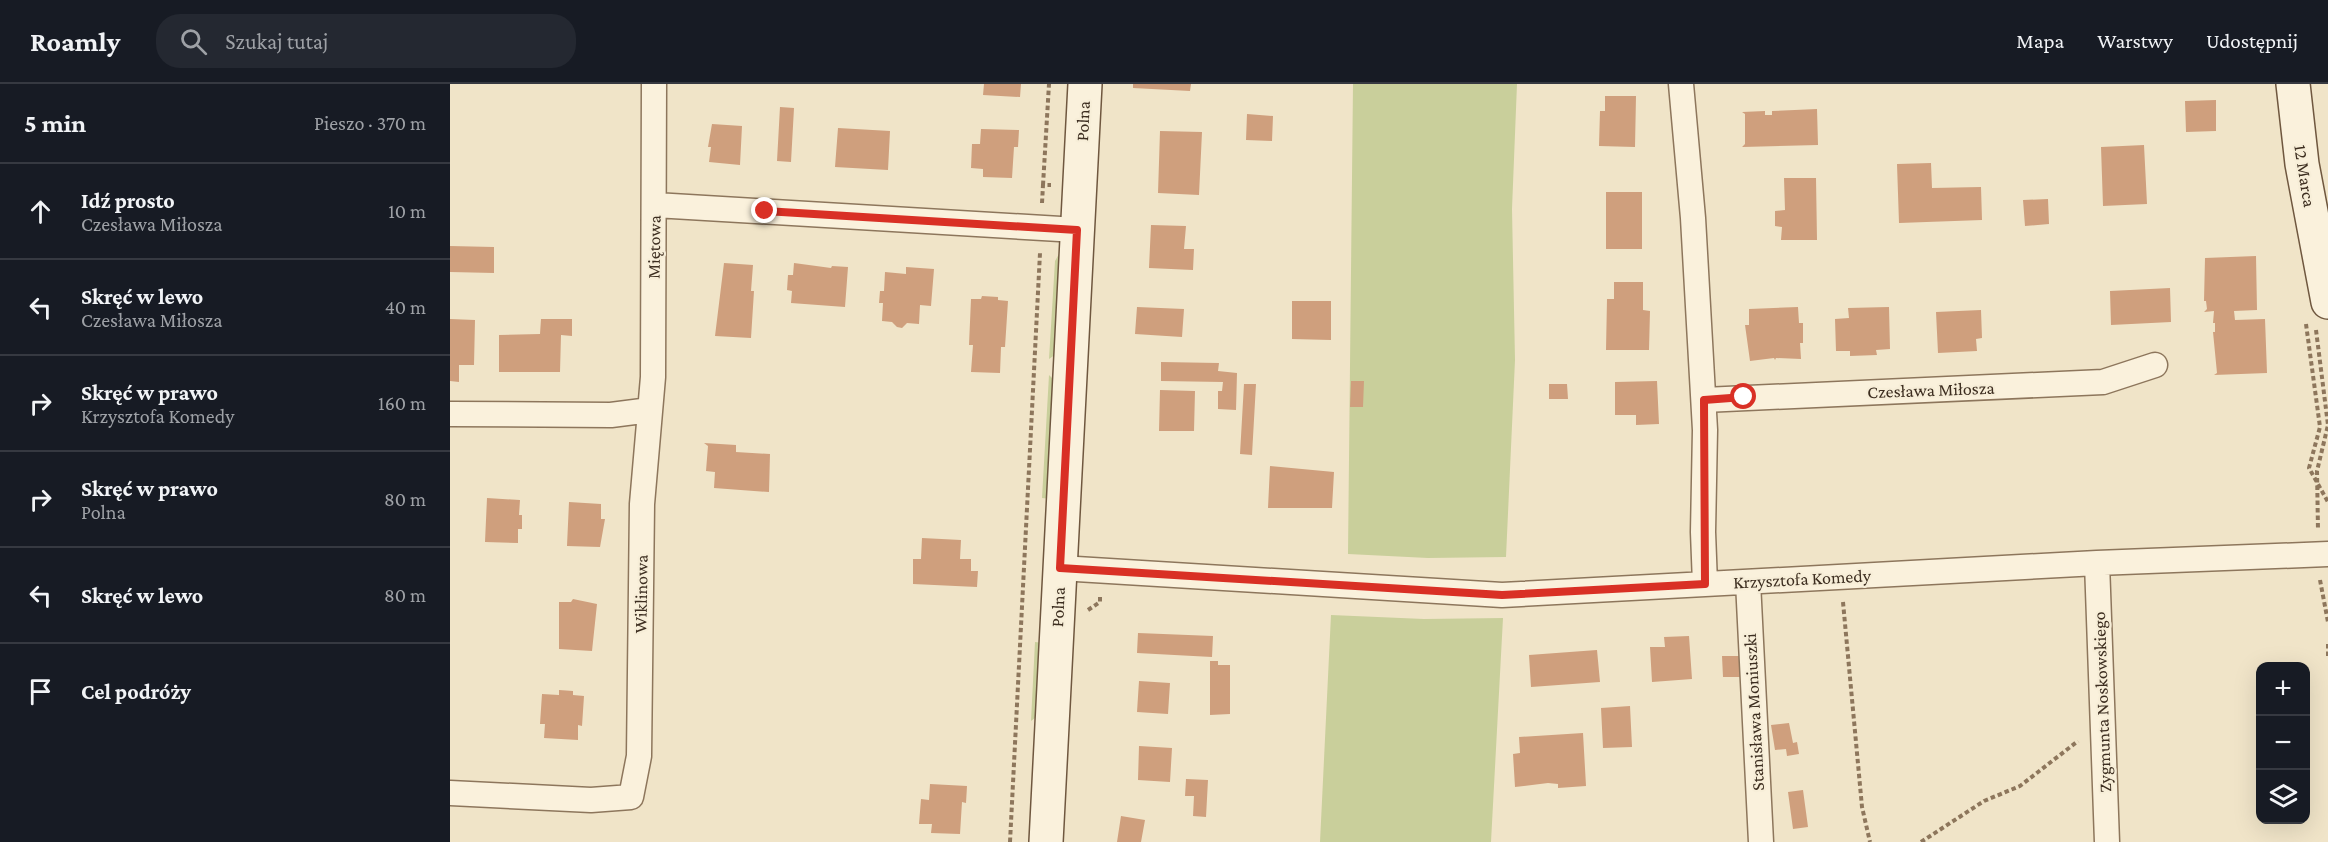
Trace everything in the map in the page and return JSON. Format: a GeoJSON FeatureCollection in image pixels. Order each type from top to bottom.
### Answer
{"type":"FeatureCollection","features":[{"type":"Feature","properties":{"kind":"street","name":"Miętowa"},"geometry":{"type":"LineString","coordinates":[[650,410],[653,377],[654,84]]}},
{"type":"Feature","properties":{"kind":"street","name":"Polna"},"geometry":{"type":"LineString","coordinates":[[1046,842],[1085,84]]}},
{"type":"Feature","properties":{"kind":"street"},"geometry":{"type":"LineString","coordinates":[[1681,84],[1693,218],[1704,400],[1705,584]]}},
{"type":"Feature","properties":{"kind":"street","name":"12 Marca"},"geometry":{"type":"LineString","coordinates":[[2293,84],[2302,164],[2328,302]]}},
{"type":"Feature","properties":{"kind":"street"},"geometry":{"type":"LineString","coordinates":[[655,205],[1077,230]]}},
{"type":"Feature","properties":{"kind":"street","name":"Czesława Miłosza"},"geometry":{"type":"LineString","coordinates":[[1704,400],[2103,382],[2155,365]]}},
{"type":"Feature","properties":{"kind":"street"},"geometry":{"type":"LineString","coordinates":[[450,414],[611,415],[650,410]]}},
{"type":"Feature","properties":{"kind":"street","name":"Wiklinowa"},"geometry":{"type":"LineString","coordinates":[[450,793],[591,800],[631,797],[639,756],[642,504],[650,410]]}},
{"type":"Feature","properties":{"kind":"street","name":"Krzysztofa Komedy"},"geometry":{"type":"LineString","coordinates":[[1060,568],[1502,595],[2097,563],[2324,564]]}},
{"type":"Feature","properties":{"kind":"street","name":"Zygmunta Noskowskiego"},"geometry":{"type":"LineString","coordinates":[[2097,563],[2107,842]]}},
{"type":"Feature","properties":{"kind":"street","name":"Stanisława Moniuszki"},"geometry":{"type":"LineString","coordinates":[[1748,582],[1761,842]]}},
{"type":"Feature","properties":{"kind":"path"},"geometry":{"type":"LineString","coordinates":[[1043,185],[1048,84]]}},
{"type":"Feature","properties":{"kind":"path"},"geometry":{"type":"LineString","coordinates":[[1010,842],[1041,241]]}},
{"type":"Feature","properties":{"kind":"path"},"geometry":{"type":"LineString","coordinates":[[2324,564],[2328,622]]}},
{"type":"Feature","properties":{"kind":"path"},"geometry":{"type":"LineString","coordinates":[[1841,577],[1863,807],[1870,842]]}},
{"type":"Feature","properties":{"kind":"path"},"geometry":{"type":"LineString","coordinates":[[2328,644],[2328,656]]}},
{"type":"Feature","properties":{"kind":"path"},"geometry":{"type":"LineString","coordinates":[[1921,842],[1984,801],[2020,786],[2103,721]]}},
{"type":"Feature","properties":{"kind":"green space"},"geometry":{"type":"Polygon","coordinates":[[[1353,84],[1517,84],[1512,209],[1515,360],[1506,557],[1428,558],[1348,554],[1353,84]]]}},
{"type":"Feature","properties":{"kind":"green space"},"geometry":{"type":"Polygon","coordinates":[[[1059,254],[1062,261],[1059,352],[1049,359],[1055,261],[1059,254]]]}},
{"type":"Feature","properties":{"kind":"green space"},"geometry":{"type":"Polygon","coordinates":[[[1049,375],[1057,383],[1051,499],[1042,498],[1049,375]]]}},
{"type":"Feature","properties":{"kind":"green space"},"geometry":{"type":"Polygon","coordinates":[[[1331,615],[1424,619],[1503,618],[1491,842],[1320,842],[1331,615]]]}},
{"type":"Feature","properties":{"kind":"green space"},"geometry":{"type":"Polygon","coordinates":[[[1035,642],[1044,643],[1040,714],[1031,721],[1035,642]]]}},
{"type":"Feature","properties":{"kind":"building"},"geometry":{"type":"Polygon","coordinates":[[[984,84],[1021,84],[1020,97],[983,95],[984,84]]]}},
{"type":"Feature","properties":{"kind":"building"},"geometry":{"type":"Polygon","coordinates":[[[1133,84],[1191,84],[1190,91],[1133,88],[1133,84]]]}},
{"type":"Feature","properties":{"kind":"building"},"geometry":{"type":"Polygon","coordinates":[[[1605,96],[1636,96],[1635,147],[1599,146],[1600,111],[1605,111],[1605,96]]]}},
{"type":"Feature","properties":{"kind":"building"},"geometry":{"type":"Polygon","coordinates":[[[2216,100],[2216,131],[2186,132],[2185,101],[2216,100]]]}},
{"type":"Feature","properties":{"kind":"building"},"geometry":{"type":"Polygon","coordinates":[[[780,107],[794,108],[791,162],[777,161],[780,107]]]}},
{"type":"Feature","properties":{"kind":"building"},"geometry":{"type":"Polygon","coordinates":[[[1817,109],[1818,145],[1742,147],[1745,144],[1745,114],[1742,112],[1765,111],[1765,115],[1772,115],[1772,111],[1817,109]]]}},
{"type":"Feature","properties":{"kind":"building"},"geometry":{"type":"Polygon","coordinates":[[[1247,114],[1273,116],[1272,141],[1246,140],[1247,114]]]}},
{"type":"Feature","properties":{"kind":"building"},"geometry":{"type":"Polygon","coordinates":[[[712,124],[742,126],[740,165],[709,162],[711,147],[708,147],[712,124]]]}},
{"type":"Feature","properties":{"kind":"building"},"geometry":{"type":"Polygon","coordinates":[[[838,128],[890,131],[888,170],[835,167],[838,128]]]}},
{"type":"Feature","properties":{"kind":"building"},"geometry":{"type":"Polygon","coordinates":[[[981,129],[1019,130],[1018,147],[1014,147],[1012,178],[983,177],[983,169],[971,168],[972,144],[980,144],[981,129]]]}},
{"type":"Feature","properties":{"kind":"building"},"geometry":{"type":"Polygon","coordinates":[[[1160,131],[1202,132],[1199,195],[1158,193],[1160,131]]]}},
{"type":"Feature","properties":{"kind":"building"},"geometry":{"type":"Polygon","coordinates":[[[2144,145],[2147,204],[2103,206],[2101,147],[2144,145]]]}},
{"type":"Feature","properties":{"kind":"building"},"geometry":{"type":"Polygon","coordinates":[[[1931,163],[1932,188],[1981,187],[1982,220],[1899,223],[1897,164],[1931,163]]]}},
{"type":"Feature","properties":{"kind":"building"},"geometry":{"type":"Polygon","coordinates":[[[1784,178],[1816,178],[1817,240],[1781,240],[1782,227],[1775,226],[1775,211],[1785,210],[1784,178]]]}},
{"type":"Feature","properties":{"kind":"building"},"geometry":{"type":"Polygon","coordinates":[[[1606,192],[1642,192],[1642,249],[1606,249],[1606,192]]]}},
{"type":"Feature","properties":{"kind":"building"},"geometry":{"type":"Polygon","coordinates":[[[2048,199],[2049,224],[2025,226],[2023,200],[2048,199]]]}},
{"type":"Feature","properties":{"kind":"building"},"geometry":{"type":"Polygon","coordinates":[[[1151,225],[1186,226],[1184,249],[1194,249],[1193,270],[1149,268],[1151,225]]]}},
{"type":"Feature","properties":{"kind":"building"},"geometry":{"type":"Polygon","coordinates":[[[450,246],[494,247],[494,273],[450,272],[450,246]]]}},
{"type":"Feature","properties":{"kind":"building"},"geometry":{"type":"Polygon","coordinates":[[[2256,256],[2257,310],[2234,311],[2235,320],[2265,319],[2267,373],[2214,375],[2217,373],[2213,332],[2215,332],[2214,311],[2204,312],[2207,309],[2206,301],[2204,301],[2205,258],[2256,256]]]}},
{"type":"Feature","properties":{"kind":"building"},"geometry":{"type":"Polygon","coordinates":[[[724,263],[753,265],[751,338],[715,336],[724,263]]]}},
{"type":"Feature","properties":{"kind":"building"},"geometry":{"type":"Polygon","coordinates":[[[794,263],[831,268],[832,266],[848,267],[845,307],[791,303],[792,291],[787,290],[788,275],[793,275],[794,263]]]}},
{"type":"Feature","properties":{"kind":"building"},"geometry":{"type":"Polygon","coordinates":[[[906,267],[934,269],[931,306],[920,305],[919,324],[907,323],[902,328],[892,322],[882,321],[883,303],[879,303],[880,291],[884,291],[885,272],[906,274],[906,267]]]}},
{"type":"Feature","properties":{"kind":"building"},"geometry":{"type":"Polygon","coordinates":[[[1614,282],[1643,282],[1643,310],[1650,311],[1649,350],[1606,350],[1607,299],[1614,299],[1614,282]]]}},
{"type":"Feature","properties":{"kind":"building"},"geometry":{"type":"Polygon","coordinates":[[[2170,288],[2171,322],[2111,325],[2110,291],[2170,288]]]}},
{"type":"Feature","properties":{"kind":"building"},"geometry":{"type":"Polygon","coordinates":[[[982,296],[998,297],[998,300],[1008,301],[1005,347],[1001,347],[1000,373],[971,372],[973,345],[969,345],[971,299],[981,299],[982,296]]]}},
{"type":"Feature","properties":{"kind":"building"},"geometry":{"type":"Polygon","coordinates":[[[1292,301],[1331,301],[1331,340],[1292,339],[1292,301]]]}},
{"type":"Feature","properties":{"kind":"building"},"geometry":{"type":"Polygon","coordinates":[[[1137,307],[1184,309],[1182,337],[1135,334],[1137,307]]]}},
{"type":"Feature","properties":{"kind":"building"},"geometry":{"type":"Polygon","coordinates":[[[1798,307],[1799,323],[1803,323],[1803,343],[1800,343],[1801,359],[1776,358],[1775,360],[1774,358],[1750,361],[1745,325],[1749,325],[1749,309],[1798,307]]]}},
{"type":"Feature","properties":{"kind":"building"},"geometry":{"type":"Polygon","coordinates":[[[1889,307],[1890,349],[1876,350],[1877,355],[1850,356],[1850,351],[1836,351],[1835,319],[1849,318],[1848,308],[1889,307]]]}},
{"type":"Feature","properties":{"kind":"building"},"geometry":{"type":"Polygon","coordinates":[[[1981,310],[1982,338],[1976,339],[1977,351],[1938,353],[1936,312],[1981,310]]]}},
{"type":"Feature","properties":{"kind":"building"},"geometry":{"type":"Polygon","coordinates":[[[450,319],[475,320],[474,365],[459,365],[459,382],[450,381],[450,319]]]}},
{"type":"Feature","properties":{"kind":"building"},"geometry":{"type":"Polygon","coordinates":[[[541,319],[572,319],[572,336],[561,335],[560,372],[499,372],[499,335],[540,334],[541,319]]]}},
{"type":"Feature","properties":{"kind":"building"},"geometry":{"type":"Polygon","coordinates":[[[1161,362],[1219,363],[1218,371],[1237,373],[1236,410],[1218,409],[1218,391],[1222,391],[1223,382],[1161,381],[1161,362]]]}},
{"type":"Feature","properties":{"kind":"building"},"geometry":{"type":"Polygon","coordinates":[[[1351,381],[1364,381],[1363,407],[1350,407],[1351,381]]]}},
{"type":"Feature","properties":{"kind":"building"},"geometry":{"type":"Polygon","coordinates":[[[1657,381],[1659,424],[1636,425],[1636,415],[1615,415],[1615,382],[1657,381]]]}},
{"type":"Feature","properties":{"kind":"building"},"geometry":{"type":"Polygon","coordinates":[[[1244,384],[1256,384],[1252,455],[1240,454],[1244,384]]]}},
{"type":"Feature","properties":{"kind":"building"},"geometry":{"type":"Polygon","coordinates":[[[1549,384],[1567,384],[1568,399],[1549,399],[1549,384]]]}},
{"type":"Feature","properties":{"kind":"building"},"geometry":{"type":"Polygon","coordinates":[[[1160,390],[1195,391],[1194,431],[1159,431],[1160,390]]]}},
{"type":"Feature","properties":{"kind":"building"},"geometry":{"type":"Polygon","coordinates":[[[704,443],[736,445],[736,452],[770,454],[769,492],[714,488],[715,472],[706,471],[708,446],[704,443]]]}},
{"type":"Feature","properties":{"kind":"building"},"geometry":{"type":"Polygon","coordinates":[[[1270,466],[1334,472],[1332,508],[1268,508],[1270,466]]]}},
{"type":"Feature","properties":{"kind":"building"},"geometry":{"type":"Polygon","coordinates":[[[487,498],[520,500],[519,515],[522,515],[522,529],[518,529],[518,543],[485,542],[487,498]]]}},
{"type":"Feature","properties":{"kind":"building"},"geometry":{"type":"Polygon","coordinates":[[[569,502],[601,504],[601,519],[605,519],[600,547],[567,546],[569,502]]]}},
{"type":"Feature","properties":{"kind":"building"},"geometry":{"type":"Polygon","coordinates":[[[922,538],[961,540],[960,559],[971,559],[971,571],[978,571],[977,587],[913,584],[913,559],[921,559],[922,538]]]}},
{"type":"Feature","properties":{"kind":"building"},"geometry":{"type":"Polygon","coordinates":[[[573,599],[597,604],[592,651],[559,649],[559,602],[571,602],[573,599]]]}},
{"type":"Feature","properties":{"kind":"building"},"geometry":{"type":"Polygon","coordinates":[[[1138,633],[1213,636],[1212,657],[1137,653],[1138,633]]]}},
{"type":"Feature","properties":{"kind":"building"},"geometry":{"type":"Polygon","coordinates":[[[1689,636],[1692,679],[1652,682],[1650,647],[1665,647],[1664,637],[1689,636]]]}},
{"type":"Feature","properties":{"kind":"building"},"geometry":{"type":"Polygon","coordinates":[[[1597,650],[1600,682],[1531,687],[1529,655],[1597,650]]]}},
{"type":"Feature","properties":{"kind":"building"},"geometry":{"type":"Polygon","coordinates":[[[1722,656],[1739,656],[1740,677],[1723,677],[1722,656]]]}},
{"type":"Feature","properties":{"kind":"building"},"geometry":{"type":"Polygon","coordinates":[[[1210,661],[1218,661],[1218,665],[1230,665],[1230,714],[1210,715],[1210,661]]]}},
{"type":"Feature","properties":{"kind":"building"},"geometry":{"type":"Polygon","coordinates":[[[1139,681],[1170,683],[1168,714],[1137,712],[1139,681]]]}},
{"type":"Feature","properties":{"kind":"building"},"geometry":{"type":"Polygon","coordinates":[[[559,690],[573,691],[573,695],[584,696],[582,726],[578,725],[578,740],[544,738],[545,724],[540,724],[542,694],[559,695],[559,690]]]}},
{"type":"Feature","properties":{"kind":"building"},"geometry":{"type":"Polygon","coordinates":[[[1630,706],[1632,747],[1603,748],[1601,708],[1630,706]]]}},
{"type":"Feature","properties":{"kind":"building"},"geometry":{"type":"Polygon","coordinates":[[[1789,723],[1793,743],[1797,742],[1799,754],[1787,756],[1786,749],[1775,750],[1771,725],[1789,723]]]}},
{"type":"Feature","properties":{"kind":"building"},"geometry":{"type":"Polygon","coordinates":[[[1583,733],[1586,786],[1558,788],[1558,784],[1548,783],[1515,787],[1513,754],[1520,753],[1519,737],[1583,733]]]}},
{"type":"Feature","properties":{"kind":"building"},"geometry":{"type":"Polygon","coordinates":[[[1139,746],[1172,748],[1170,782],[1138,780],[1139,746]]]}},
{"type":"Feature","properties":{"kind":"building"},"geometry":{"type":"Polygon","coordinates":[[[1186,779],[1208,780],[1206,817],[1193,816],[1194,796],[1185,796],[1186,779]]]}},
{"type":"Feature","properties":{"kind":"building"},"geometry":{"type":"Polygon","coordinates":[[[930,784],[967,786],[966,803],[962,802],[960,834],[931,833],[932,824],[919,824],[921,799],[929,800],[930,784]]]}},
{"type":"Feature","properties":{"kind":"building"},"geometry":{"type":"Polygon","coordinates":[[[1803,790],[1808,827],[1793,829],[1788,792],[1803,790]]]}},
{"type":"Feature","properties":{"kind":"building"},"geometry":{"type":"Polygon","coordinates":[[[1121,816],[1145,820],[1141,842],[1117,842],[1121,816]]]}},
{"type":"Feature","properties":{"kind":"route"},"geometry":{"type":"LineString","coordinates":[[765,211],[1077,230],[1060,568],[1502,595],[1705,584],[1704,400],[1744,397]]}}]}
